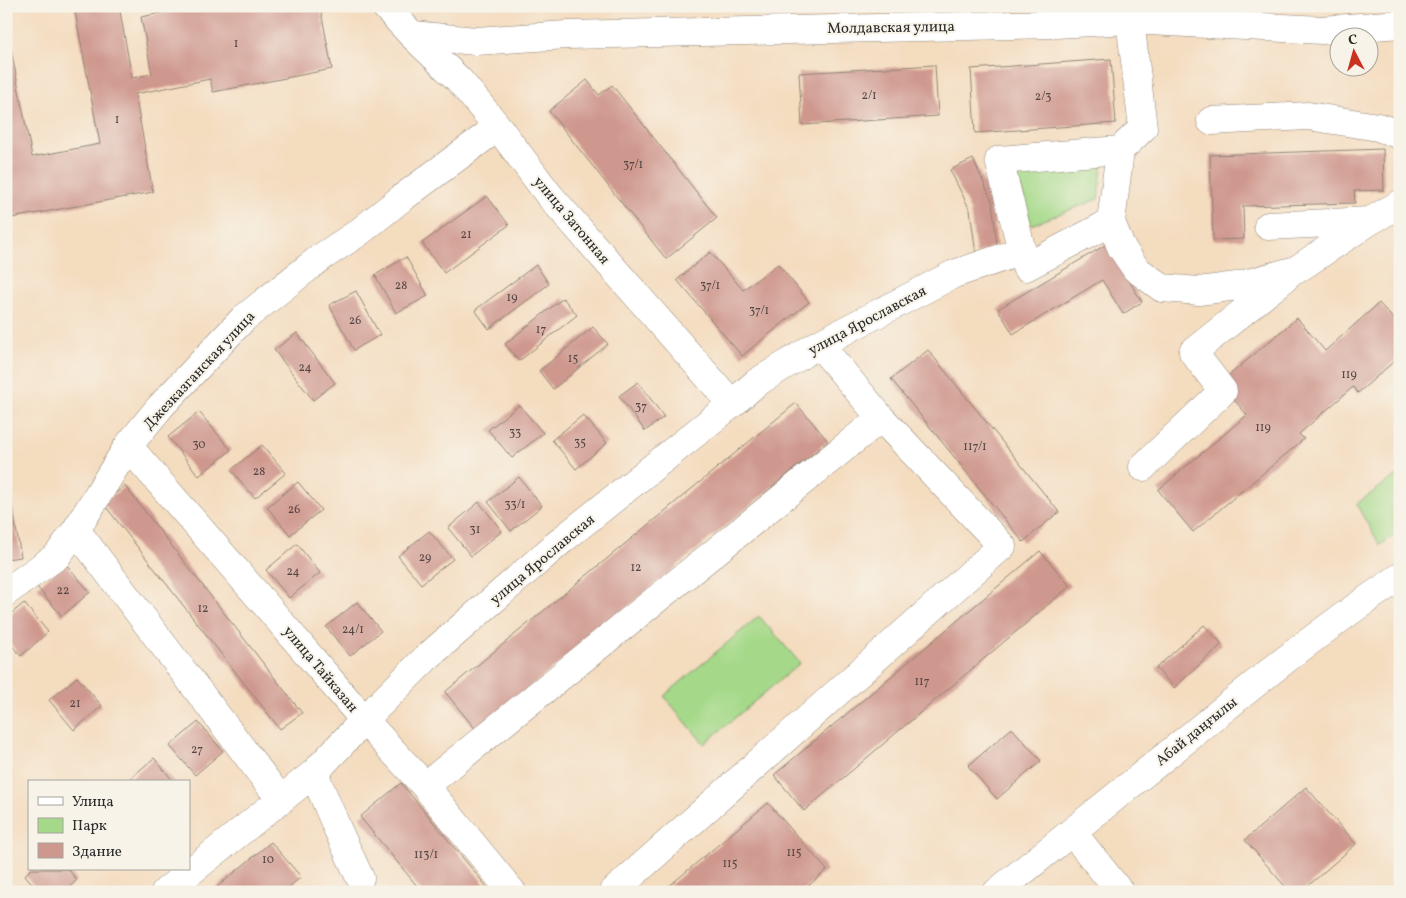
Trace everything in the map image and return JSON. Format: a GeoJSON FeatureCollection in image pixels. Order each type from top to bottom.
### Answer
{"type":"FeatureCollection","features":[{"type":"Feature","properties":{"kind":"street"},"geometry":{"type":"LineString","coordinates":[[385,6],[412,36]]}},
{"type":"Feature","properties":{"kind":"street","name":"Молдавская улица"},"geometry":{"type":"LineString","coordinates":[[412,36],[476,42],[566,35],[1056,15],[1322,30],[1400,24]]}},
{"type":"Feature","properties":{"kind":"street"},"geometry":{"type":"LineString","coordinates":[[1111,222],[1026,267],[999,160],[1120,150],[1143,128],[1130,20]]}},
{"type":"Feature","properties":{"kind":"street","name":"улица Затонная"},"geometry":{"type":"LineString","coordinates":[[412,36],[459,80],[498,127],[549,195],[732,404]]}},
{"type":"Feature","properties":{"kind":"street"},"geometry":{"type":"LineString","coordinates":[[1211,121],[1308,116],[1378,127],[1400,135]]}},
{"type":"Feature","properties":{"kind":"street","name":"Джезказганская улица"},"geometry":{"type":"LineString","coordinates":[[6,592],[57,556],[76,530],[128,446],[160,407],[243,319],[320,258],[358,233],[498,127]]}},
{"type":"Feature","properties":{"kind":"street"},"geometry":{"type":"LineString","coordinates":[[1120,150],[1111,222],[1120,247],[1136,269],[1162,288],[1198,291],[1237,286],[1296,270]]}},
{"type":"Feature","properties":{"kind":"street"},"geometry":{"type":"LineString","coordinates":[[1143,467],[1223,391],[1192,352],[1296,270],[1400,204]]}},
{"type":"Feature","properties":{"kind":"street"},"geometry":{"type":"LineString","coordinates":[[1268,226],[1370,222]]}},
{"type":"Feature","properties":{"kind":"street","name":"улица Ярославская"},"geometry":{"type":"LineString","coordinates":[[165,892],[314,773],[425,659],[562,540],[756,384],[819,344],[954,274],[1022,251]]}},
{"type":"Feature","properties":{"kind":"street"},"geometry":{"type":"LineString","coordinates":[[613,892],[1002,546],[881,418],[819,344]]}},
{"type":"Feature","properties":{"kind":"street"},"geometry":{"type":"LineString","coordinates":[[425,786],[881,418]]}},
{"type":"Feature","properties":{"kind":"street","name":"улица Тайказан"},"geometry":{"type":"LineString","coordinates":[[128,446],[364,720],[425,786],[512,892]]}},
{"type":"Feature","properties":{"kind":"street"},"geometry":{"type":"LineString","coordinates":[[76,530],[281,800]]}},
{"type":"Feature","properties":{"kind":"street","name":"Абай даңғылы"},"geometry":{"type":"LineString","coordinates":[[997,892],[1324,630],[1361,602],[1400,577]]}},
{"type":"Feature","properties":{"kind":"street"},"geometry":{"type":"LineString","coordinates":[[314,773],[358,887]]}},
{"type":"Feature","properties":{"kind":"street"},"geometry":{"type":"LineString","coordinates":[[1072,832],[1120,892]]}},
{"type":"Feature","properties":{"kind":"green space"},"geometry":{"type":"Polygon","coordinates":[[[1103,161],[1098,199],[1031,225],[1016,169],[1103,161]]]}},
{"type":"Feature","properties":{"kind":"green space"},"geometry":{"type":"Polygon","coordinates":[[[1400,473],[1400,532],[1380,545],[1356,504],[1400,473]]]}},
{"type":"Feature","properties":{"kind":"green space"},"geometry":{"type":"Polygon","coordinates":[[[759,616],[800,663],[704,744],[664,696],[759,616]]]}},
{"type":"Feature","properties":{"kind":"building"},"geometry":{"type":"Polygon","coordinates":[[[74,6],[119,6],[132,78],[152,74],[141,17],[195,6],[320,6],[332,69],[213,92],[210,79],[135,94],[153,192],[6,219],[6,24],[32,157],[100,144],[74,6]]]}},
{"type":"Feature","properties":{"kind":"building"},"geometry":{"type":"Polygon","coordinates":[[[1111,59],[1116,123],[975,133],[971,69],[1111,59]]]}},
{"type":"Feature","properties":{"kind":"building"},"geometry":{"type":"Polygon","coordinates":[[[935,65],[938,116],[802,125],[799,73],[935,65]]]}},
{"type":"Feature","properties":{"kind":"building"},"geometry":{"type":"Polygon","coordinates":[[[587,80],[599,95],[612,85],[717,218],[666,259],[549,111],[587,80]]]}},
{"type":"Feature","properties":{"kind":"building"},"geometry":{"type":"Polygon","coordinates":[[[1383,149],[1384,190],[1354,191],[1355,203],[1243,206],[1244,239],[1213,240],[1210,155],[1383,149]]]}},
{"type":"Feature","properties":{"kind":"building"},"geometry":{"type":"Polygon","coordinates":[[[973,159],[992,201],[997,245],[976,254],[970,210],[950,170],[973,159]]]}},
{"type":"Feature","properties":{"kind":"building"},"geometry":{"type":"Polygon","coordinates":[[[487,196],[509,225],[444,273],[422,243],[487,196]]]}},
{"type":"Feature","properties":{"kind":"building"},"geometry":{"type":"Polygon","coordinates":[[[1107,244],[1142,302],[1123,314],[1102,280],[1013,334],[998,309],[1107,244]]]}},
{"type":"Feature","properties":{"kind":"building"},"geometry":{"type":"Polygon","coordinates":[[[710,252],[743,290],[778,264],[809,302],[742,356],[677,280],[710,252]]]}},
{"type":"Feature","properties":{"kind":"building"},"geometry":{"type":"Polygon","coordinates":[[[406,257],[428,296],[396,313],[375,275],[406,257]]]}},
{"type":"Feature","properties":{"kind":"building"},"geometry":{"type":"Polygon","coordinates":[[[536,265],[549,284],[489,329],[475,310],[536,265]]]}},
{"type":"Feature","properties":{"kind":"building"},"geometry":{"type":"Polygon","coordinates":[[[356,291],[380,335],[354,350],[329,305],[356,291]]]}},
{"type":"Feature","properties":{"kind":"building"},"geometry":{"type":"Polygon","coordinates":[[[563,298],[577,315],[519,361],[505,344],[563,298]]]}},
{"type":"Feature","properties":{"kind":"building"},"geometry":{"type":"Polygon","coordinates":[[[1379,303],[1400,326],[1400,356],[1358,393],[1353,387],[1299,434],[1304,439],[1193,532],[1158,490],[1247,415],[1220,383],[1297,318],[1325,351],[1379,303]]]}},
{"type":"Feature","properties":{"kind":"building"},"geometry":{"type":"Polygon","coordinates":[[[593,327],[608,344],[553,389],[539,371],[593,327]]]}},
{"type":"Feature","properties":{"kind":"building"},"geometry":{"type":"Polygon","coordinates":[[[297,333],[335,383],[313,400],[274,350],[297,333]]]}},
{"type":"Feature","properties":{"kind":"building"},"geometry":{"type":"Polygon","coordinates":[[[928,350],[1059,512],[1023,542],[891,379],[928,350]]]}},
{"type":"Feature","properties":{"kind":"building"},"geometry":{"type":"Polygon","coordinates":[[[638,382],[664,417],[645,431],[619,396],[638,382]]]}},
{"type":"Feature","properties":{"kind":"building"},"geometry":{"type":"Polygon","coordinates":[[[796,403],[828,441],[477,731],[445,692],[796,403]]]}},
{"type":"Feature","properties":{"kind":"building"},"geometry":{"type":"Polygon","coordinates":[[[519,405],[543,433],[512,458],[488,430],[519,405]]]}},
{"type":"Feature","properties":{"kind":"building"},"geometry":{"type":"Polygon","coordinates":[[[199,412],[231,450],[199,476],[168,437],[199,412]]]}},
{"type":"Feature","properties":{"kind":"building"},"geometry":{"type":"Polygon","coordinates":[[[583,415],[607,443],[576,469],[552,440],[583,415]]]}},
{"type":"Feature","properties":{"kind":"building"},"geometry":{"type":"Polygon","coordinates":[[[262,445],[286,473],[255,498],[231,470],[262,445]]]}},
{"type":"Feature","properties":{"kind":"building"},"geometry":{"type":"Polygon","coordinates":[[[6,475],[21,557],[6,559],[6,475]]]}},
{"type":"Feature","properties":{"kind":"building"},"geometry":{"type":"Polygon","coordinates":[[[519,477],[542,506],[511,531],[488,502],[519,477]]]}},
{"type":"Feature","properties":{"kind":"building"},"geometry":{"type":"Polygon","coordinates":[[[298,482],[321,510],[290,535],[267,507],[298,482]]]}},
{"type":"Feature","properties":{"kind":"building"},"geometry":{"type":"Polygon","coordinates":[[[125,486],[302,713],[280,729],[103,503],[125,486]]]}},
{"type":"Feature","properties":{"kind":"building"},"geometry":{"type":"Polygon","coordinates":[[[479,502],[502,531],[471,556],[448,528],[479,502]]]}},
{"type":"Feature","properties":{"kind":"building"},"geometry":{"type":"Polygon","coordinates":[[[429,531],[453,559],[421,584],[398,556],[429,531]]]}},
{"type":"Feature","properties":{"kind":"building"},"geometry":{"type":"Polygon","coordinates":[[[297,544],[320,573],[289,598],[266,570],[297,544]]]}},
{"type":"Feature","properties":{"kind":"building"},"geometry":{"type":"Polygon","coordinates":[[[1040,551],[1070,586],[804,811],[774,775],[1040,551]]]}},
{"type":"Feature","properties":{"kind":"building"},"geometry":{"type":"Polygon","coordinates":[[[65,563],[90,592],[62,616],[37,587],[65,563]]]}},
{"type":"Feature","properties":{"kind":"building"},"geometry":{"type":"Polygon","coordinates":[[[357,602],[381,631],[350,656],[326,627],[357,602]]]}},
{"type":"Feature","properties":{"kind":"building"},"geometry":{"type":"Polygon","coordinates":[[[24,603],[48,632],[21,656],[6,639],[6,618],[24,603]]]}},
{"type":"Feature","properties":{"kind":"building"},"geometry":{"type":"Polygon","coordinates":[[[1204,625],[1222,644],[1174,688],[1156,668],[1204,625]]]}},
{"type":"Feature","properties":{"kind":"building"},"geometry":{"type":"Polygon","coordinates":[[[77,677],[102,706],[74,730],[49,700],[77,677]]]}},
{"type":"Feature","properties":{"kind":"building"},"geometry":{"type":"Polygon","coordinates":[[[198,722],[223,751],[195,775],[170,746],[198,722]]]}},
{"type":"Feature","properties":{"kind":"building"},"geometry":{"type":"Polygon","coordinates":[[[1012,728],[1041,761],[997,799],[968,766],[1012,728]]]}},
{"type":"Feature","properties":{"kind":"building"},"geometry":{"type":"Polygon","coordinates":[[[154,758],[172,780],[128,780],[154,758]]]}},
{"type":"Feature","properties":{"kind":"building"},"geometry":{"type":"Polygon","coordinates":[[[401,783],[491,892],[422,892],[360,817],[401,783]]]}},
{"type":"Feature","properties":{"kind":"building"},"geometry":{"type":"Polygon","coordinates":[[[1306,787],[1356,844],[1301,892],[1290,892],[1245,840],[1306,787]]]}},
{"type":"Feature","properties":{"kind":"building"},"geometry":{"type":"Polygon","coordinates":[[[768,803],[827,870],[801,892],[662,892],[768,803]]]}},
{"type":"Feature","properties":{"kind":"building"},"geometry":{"type":"Polygon","coordinates":[[[271,842],[301,877],[283,892],[211,892],[271,842]]]}},
{"type":"Feature","properties":{"kind":"building"},"geometry":{"type":"Polygon","coordinates":[[[30,870],[69,870],[77,880],[64,892],[39,892],[25,875],[30,870]]]}}]}
